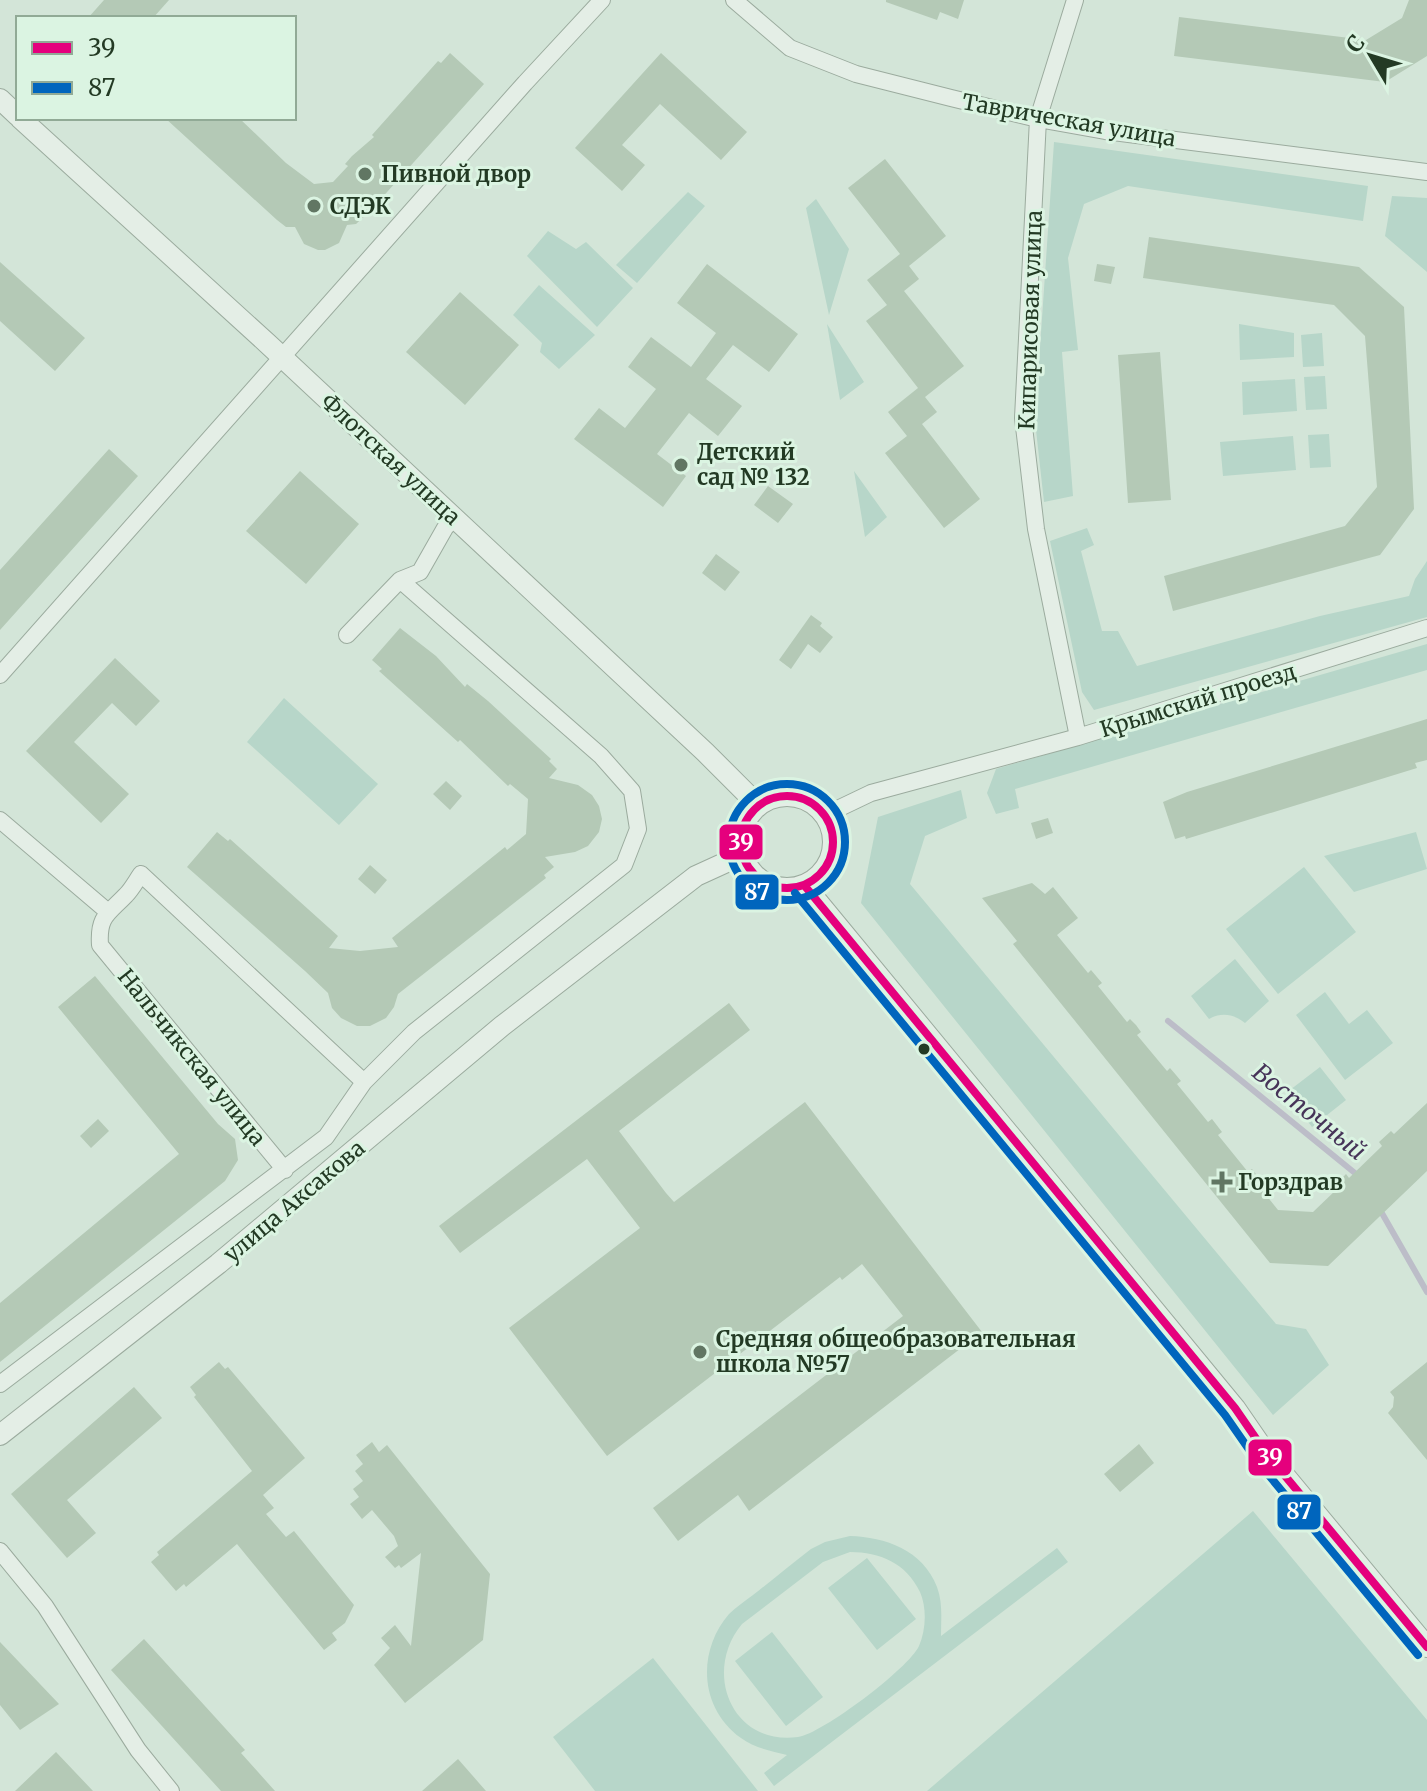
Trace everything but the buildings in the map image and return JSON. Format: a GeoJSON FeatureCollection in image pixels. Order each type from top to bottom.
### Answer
{"type":"FeatureCollection","features":[{"type":"Feature","properties":{"kind":"street"},"geometry":{"type":"LineString","coordinates":[[0,675],[602,0]]}},
{"type":"Feature","properties":{"kind":"street","name":"Таврическая улица"},"geometry":{"type":"LineString","coordinates":[[734,0],[790,48],[856,74],[1038,119],[1105,131],[1427,172]]}},
{"type":"Feature","properties":{"kind":"street","name":"Кипарисовая улица"},"geometry":{"type":"LineString","coordinates":[[1075,0],[1038,119],[1023,418],[1036,529],[1078,737]]}},
{"type":"Feature","properties":{"kind":"street","name":"Флотская улица"},"geometry":{"type":"LineString","coordinates":[[0,99],[16,114]]}},
{"type":"Feature","properties":{"kind":"street","name":"Флотская улица"},"geometry":{"type":"LineString","coordinates":[[22,120],[283,358],[694,741],[758,805]]}},
{"type":"Feature","properties":{"kind":"street"},"geometry":{"type":"LineString","coordinates":[[347,635],[400,580],[420,572],[454,518]]}},
{"type":"Feature","properties":{"kind":"street"},"geometry":{"type":"LineString","coordinates":[[0,1384],[326,1137],[364,1082],[414,1032],[624,865],[638,829],[632,791],[601,756],[400,580]]}},
{"type":"Feature","properties":{"kind":"street","name":"Крымский проезд"},"geometry":{"type":"LineString","coordinates":[[825,815],[871,793],[1078,737],[1427,628]]}},
{"type":"Feature","properties":{"kind":"street"},"geometry":{"type":"LineString","coordinates":[[789,795],[803,798],[825,815],[831,827],[831,855],[825,868],[804,885],[789,888],[774,886],[760,880],[749,869],[740,841],[749,815],[758,805],[789,795]]}},
{"type":"Feature","properties":{"kind":"street"},"geometry":{"type":"LineString","coordinates":[[0,820],[107,911],[127,895],[141,874],[364,1082]]}},
{"type":"Feature","properties":{"kind":"street","name":"улица Аксакова"},"geometry":{"type":"LineString","coordinates":[[0,1435],[218,1264],[502,1026],[696,876],[742,855]]}},
{"type":"Feature","properties":{"kind":"street"},"geometry":{"type":"LineString","coordinates":[[804,885],[1225,1396],[1266,1453],[1427,1647]]}},
{"type":"Feature","properties":{"kind":"street","name":"Нальчикская улица"},"geometry":{"type":"LineString","coordinates":[[107,911],[99,928],[100,945],[285,1170]]}},
{"type":"Feature","properties":{"kind":"street"},"geometry":{"type":"LineString","coordinates":[[0,1551],[45,1606],[138,1750],[171,1791]]}},
{"type":"Feature","properties":{"kind":"green space"},"geometry":{"type":"Polygon","coordinates":[[[1054,142],[1368,186],[1363,221],[1128,186],[1084,204],[1068,258],[1078,350],[1062,352],[1073,496],[1044,502],[1035,421],[1054,142]]]}},
{"type":"Feature","properties":{"kind":"green space"},"geometry":{"type":"Polygon","coordinates":[[[688,192],[705,206],[637,283],[616,265],[688,192]]]}},
{"type":"Feature","properties":{"kind":"green space"},"geometry":{"type":"Polygon","coordinates":[[[1392,196],[1427,198],[1427,272],[1385,236],[1392,196]]]}},
{"type":"Feature","properties":{"kind":"green space"},"geometry":{"type":"Polygon","coordinates":[[[816,199],[849,249],[829,315],[806,208],[816,199]]]}},
{"type":"Feature","properties":{"kind":"green space"},"geometry":{"type":"Polygon","coordinates":[[[548,231],[576,249],[586,242],[633,288],[597,327],[527,256],[548,231]]]}},
{"type":"Feature","properties":{"kind":"green space"},"geometry":{"type":"Polygon","coordinates":[[[539,285],[595,335],[559,369],[540,352],[542,343],[513,315],[539,285]]]}},
{"type":"Feature","properties":{"kind":"green space"},"geometry":{"type":"Polygon","coordinates":[[[827,324],[864,382],[840,400],[827,324]]]}},
{"type":"Feature","properties":{"kind":"green space"},"geometry":{"type":"Polygon","coordinates":[[[1239,324],[1294,333],[1294,357],[1240,360],[1239,324]]]}},
{"type":"Feature","properties":{"kind":"green space"},"geometry":{"type":"Polygon","coordinates":[[[1322,333],[1324,366],[1303,367],[1301,335],[1322,333]]]}},
{"type":"Feature","properties":{"kind":"green space"},"geometry":{"type":"Polygon","coordinates":[[[1325,376],[1327,409],[1306,410],[1304,377],[1325,376]]]}},
{"type":"Feature","properties":{"kind":"green space"},"geometry":{"type":"Polygon","coordinates":[[[1295,379],[1297,411],[1243,415],[1242,382],[1295,379]]]}},
{"type":"Feature","properties":{"kind":"green space"},"geometry":{"type":"Polygon","coordinates":[[[1329,434],[1331,467],[1310,468],[1308,435],[1329,434]]]}},
{"type":"Feature","properties":{"kind":"green space"},"geometry":{"type":"Polygon","coordinates":[[[1293,436],[1296,470],[1223,476],[1220,442],[1293,436]]]}},
{"type":"Feature","properties":{"kind":"green space"},"geometry":{"type":"Polygon","coordinates":[[[854,471],[887,517],[865,537],[854,471]]]}},
{"type":"Feature","properties":{"kind":"green space"},"geometry":{"type":"Polygon","coordinates":[[[1087,528],[1094,545],[1081,551],[1102,631],[1118,631],[1137,666],[1320,616],[1409,596],[1415,579],[1427,561],[1427,617],[1094,710],[1082,692],[1050,541],[1087,528]]]}},
{"type":"Feature","properties":{"kind":"green space"},"geometry":{"type":"Polygon","coordinates":[[[1427,644],[1427,670],[1015,789],[1019,808],[996,814],[987,793],[996,769],[1427,644]]]}},
{"type":"Feature","properties":{"kind":"green space"},"geometry":{"type":"Polygon","coordinates":[[[284,698],[378,784],[339,825],[247,742],[284,698]]]}},
{"type":"Feature","properties":{"kind":"green space"},"geometry":{"type":"Polygon","coordinates":[[[961,790],[967,818],[925,836],[910,884],[1276,1324],[1306,1329],[1329,1365],[1273,1415],[861,903],[878,817],[961,790]]]}},
{"type":"Feature","properties":{"kind":"green space"},"geometry":{"type":"Polygon","coordinates":[[[1416,832],[1427,869],[1354,892],[1324,856],[1416,832]]]}},
{"type":"Feature","properties":{"kind":"green space"},"geometry":{"type":"Polygon","coordinates":[[[1304,867],[1356,932],[1278,994],[1226,929],[1304,867]]]}},
{"type":"Feature","properties":{"kind":"green space"},"geometry":{"type":"Polygon","coordinates":[[[1235,959],[1269,1001],[1245,1023],[1227,1015],[1209,1019],[1191,996],[1235,959]]]}},
{"type":"Feature","properties":{"kind":"green space"},"geometry":{"type":"Polygon","coordinates":[[[1325,992],[1349,1024],[1367,1010],[1393,1043],[1345,1080],[1296,1015],[1325,992]]]}},
{"type":"Feature","properties":{"kind":"green space"},"geometry":{"type":"Polygon","coordinates":[[[1320,1067],[1346,1100],[1312,1127],[1286,1093],[1320,1067]]]}},
{"type":"Feature","properties":{"kind":"green space"},"geometry":{"type":"Polygon","coordinates":[[[1253,1511],[1427,1720],[1427,1791],[927,1791],[1253,1511]]]}},
{"type":"Feature","properties":{"kind":"green space"},"geometry":{"type":"Polygon","coordinates":[[[850,1536],[863,1537],[889,1543],[913,1555],[931,1574],[937,1587],[941,1605],[941,1636],[1057,1548],[1068,1562],[774,1786],[764,1773],[787,1755],[751,1744],[727,1726],[710,1695],[707,1679],[711,1645],[729,1614],[811,1549],[850,1536]],[[850,1552],[823,1562],[742,1624],[730,1643],[725,1663],[725,1683],[730,1702],[741,1718],[756,1730],[775,1737],[798,1737],[826,1725],[883,1684],[919,1646],[925,1612],[914,1582],[891,1561],[872,1554],[850,1552]]]}},
{"type":"Feature","properties":{"kind":"green space"},"geometry":{"type":"Polygon","coordinates":[[[867,1558],[916,1619],[877,1650],[828,1588],[867,1558]]]}},
{"type":"Feature","properties":{"kind":"green space"},"geometry":{"type":"Polygon","coordinates":[[[772,1632],[823,1697],[786,1726],[735,1661],[772,1632]]]}},
{"type":"Feature","properties":{"kind":"green space"},"geometry":{"type":"Polygon","coordinates":[[[653,1658],[758,1791],[595,1791],[553,1737],[653,1658]]]}},
{"type":"Feature","properties":{"kind":"waterway","name":"Восточный"},"geometry":{"type":"LineString","coordinates":[[1168,1021],[1361,1178]]}},
{"type":"Feature","properties":{"kind":"waterway","name":"Восточный"},"geometry":{"type":"LineString","coordinates":[[1379,1208],[1427,1292]]}},
{"type":"Feature","properties":{"kind":"transit line","name":"87"},"geometry":{"type":"LineString","coordinates":[[787,784],[809,788],[828,801],[841,820],[845,842],[841,864],[828,883],[809,896],[787,900],[765,896],[746,883],[733,864],[729,842],[733,820],[746,801],[765,788],[787,784]]}},
{"type":"Feature","properties":{"kind":"transit line","name":"39"},"geometry":{"type":"LineString","coordinates":[[787,796],[805,799],[820,809],[830,824],[833,842],[830,860],[820,875],[805,885],[787,888],[769,885],[754,875],[744,860],[741,842],[744,824],[754,809],[769,799],[787,796]]}},
{"type":"Feature","properties":{"kind":"transit line","name":"39"},"geometry":{"type":"LineString","coordinates":[[804,885],[1235,1408],[1266,1453],[1427,1647]]}},
{"type":"Feature","properties":{"kind":"transit line","name":"87"},"geometry":{"type":"LineString","coordinates":[[795,893],[1225,1415],[1257,1461],[1418,1655]]}},
{"type":"Feature","properties":{"kind":"place","name":"Пивной двор"},"geometry":{"type":"Point","coordinates":[365,174]}},
{"type":"Feature","properties":{"kind":"place","name":"СДЭК"},"geometry":{"type":"Point","coordinates":[314,206]}},
{"type":"Feature","properties":{"kind":"place","name":"Детский сад № 132"},"geometry":{"type":"Point","coordinates":[681,465]}},
{"type":"Feature","properties":{"kind":"place","name":"Горздрав"},"geometry":{"type":"Point","coordinates":[1222,1182]}},
{"type":"Feature","properties":{"kind":"place","name":"Средняя общеобразовательная школа №57"},"geometry":{"type":"Point","coordinates":[700,1352]}}]}
